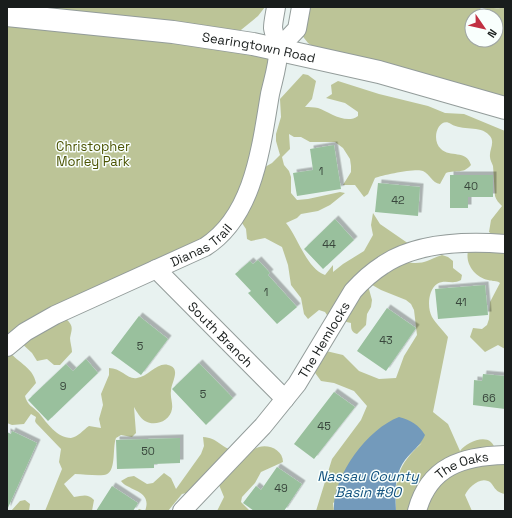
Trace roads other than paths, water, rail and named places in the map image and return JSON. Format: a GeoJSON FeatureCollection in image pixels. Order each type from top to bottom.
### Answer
{"type":"FeatureCollection","features":[{"type":"Feature","properties":{"kind":"main road","name":"Searingtown Road"},"geometry":{"type":"LineString","coordinates":[[7,15],[173,32],[278,49],[379,72],[505,108]]}},
{"type":"Feature","properties":{"kind":"street"},"geometry":{"type":"LineString","coordinates":[[276,7],[273,28],[278,49]]}},
{"type":"Feature","properties":{"kind":"street"},"geometry":{"type":"LineString","coordinates":[[278,49],[297,29],[300,7]]}},
{"type":"Feature","properties":{"kind":"street","name":"Dianas Trail"},"geometry":{"type":"LineString","coordinates":[[7,347],[26,332],[55,315],[206,247],[218,238],[234,220],[247,191],[258,160],[278,49]]}},
{"type":"Feature","properties":{"kind":"street","name":"The Hemlocks"},"geometry":{"type":"LineString","coordinates":[[182,511],[263,426],[286,399],[305,372],[352,290],[384,264],[410,252],[438,246],[468,243],[505,244]]}},
{"type":"Feature","properties":{"kind":"street","name":"South Branch"},"geometry":{"type":"LineString","coordinates":[[156,269],[286,399]]}},
{"type":"Feature","properties":{"kind":"street","name":"The Oaks"},"geometry":{"type":"LineString","coordinates":[[417,511],[420,499],[427,485],[445,469],[460,461],[470,458],[505,455]]}},
{"type":"Feature","properties":{"kind":"water","name":"Nassau County Basin #90"},"geometry":{"type":"Polygon","coordinates":[[[399,417],[414,423],[425,435],[419,445],[401,466],[397,478],[396,511],[334,511],[335,498],[345,469],[364,443],[375,432],[387,423],[399,417]]]}},
{"type":"Feature","properties":{"kind":"park label","name":"Christopher Morley Park"},"geometry":{"type":"Point","coordinates":[93,154]}}]}
